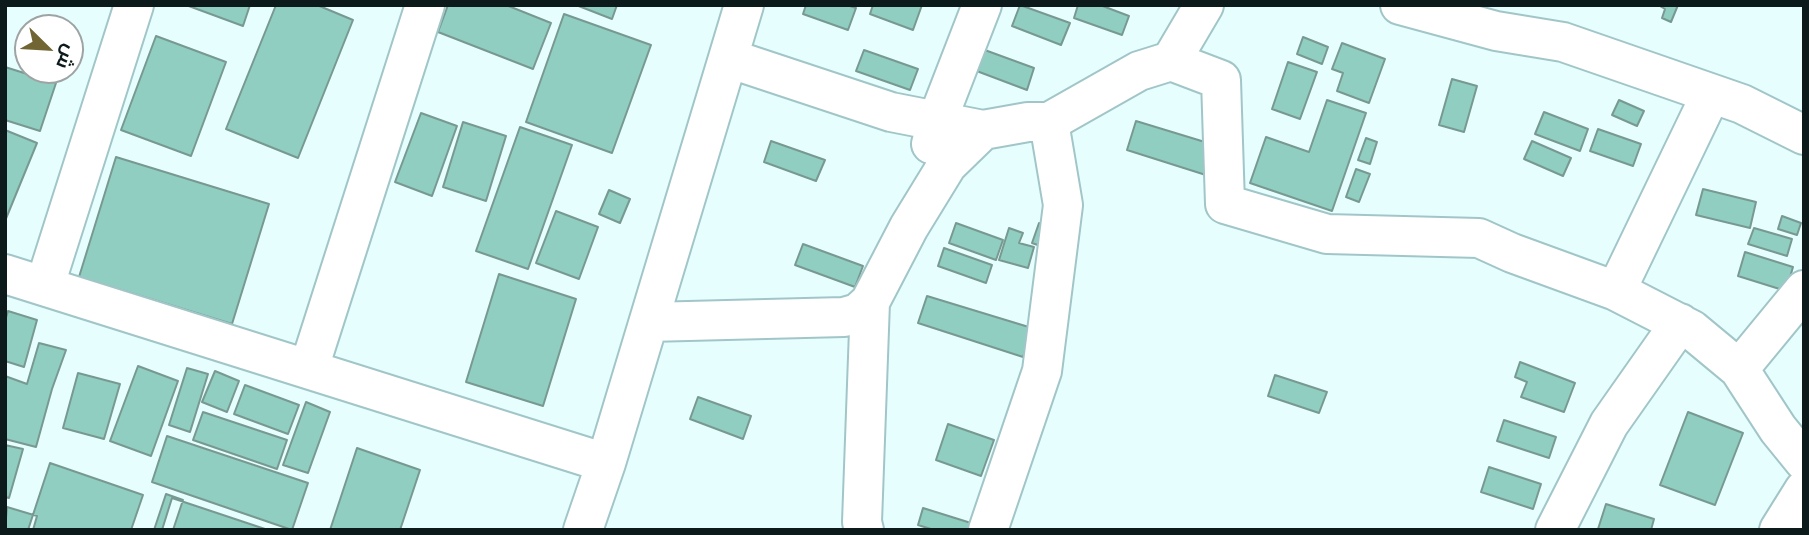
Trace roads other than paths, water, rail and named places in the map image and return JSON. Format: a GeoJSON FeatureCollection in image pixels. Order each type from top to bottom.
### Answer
{"type":"FeatureCollection","features":[{"type":"Feature","properties":{"kind":"street"},"geometry":{"type":"LineString","coordinates":[[45,285],[134,5]]}},
{"type":"Feature","properties":{"kind":"street"},"geometry":{"type":"LineString","coordinates":[[309,368],[425,5]]}},
{"type":"Feature","properties":{"kind":"street"},"geometry":{"type":"LineString","coordinates":[[583,530],[649,323],[744,5]]}},
{"type":"Feature","properties":{"kind":"street"},"geometry":{"type":"LineString","coordinates":[[909,227],[937,121],[982,5]]}},
{"type":"Feature","properties":{"kind":"street"},"geometry":{"type":"LineString","coordinates":[[1171,61],[1204,5]]}},
{"type":"Feature","properties":{"kind":"street"},"geometry":{"type":"LineString","coordinates":[[1400,5],[1496,32],[1528,21],[1563,42],[1742,104],[1804,135]]}},
{"type":"Feature","properties":{"kind":"street"},"geometry":{"type":"LineString","coordinates":[[728,58],[891,111],[983,130],[1028,122],[1049,122],[1139,71],[1171,61],[1221,80],[1225,204],[1327,234],[1479,238],[1616,291],[1692,330],[1739,369],[1778,429],[1804,461]]}},
{"type":"Feature","properties":{"kind":"street"},"geometry":{"type":"LineString","coordinates":[[1616,291],[1711,94]]}},
{"type":"Feature","properties":{"kind":"street"},"geometry":{"type":"LineString","coordinates":[[988,530],[1042,371],[1063,205],[1049,122]]}},
{"type":"Feature","properties":{"kind":"street"},"geometry":{"type":"LineString","coordinates":[[649,323],[844,317],[858,313],[870,302],[909,227],[947,165],[983,130]]}},
{"type":"Feature","properties":{"kind":"street"},"geometry":{"type":"LineString","coordinates":[[5,274],[606,463]]}},
{"type":"Feature","properties":{"kind":"street"},"geometry":{"type":"LineString","coordinates":[[1739,369],[1804,290]]}},
{"type":"Feature","properties":{"kind":"street"},"geometry":{"type":"LineString","coordinates":[[864,530],[862,522],[870,302]]}},
{"type":"Feature","properties":{"kind":"street"},"geometry":{"type":"LineString","coordinates":[[1555,530],[1609,424],[1679,323]]}},
{"type":"Feature","properties":{"kind":"street"},"geometry":{"type":"LineString","coordinates":[[1779,530],[1804,490]]}}]}
